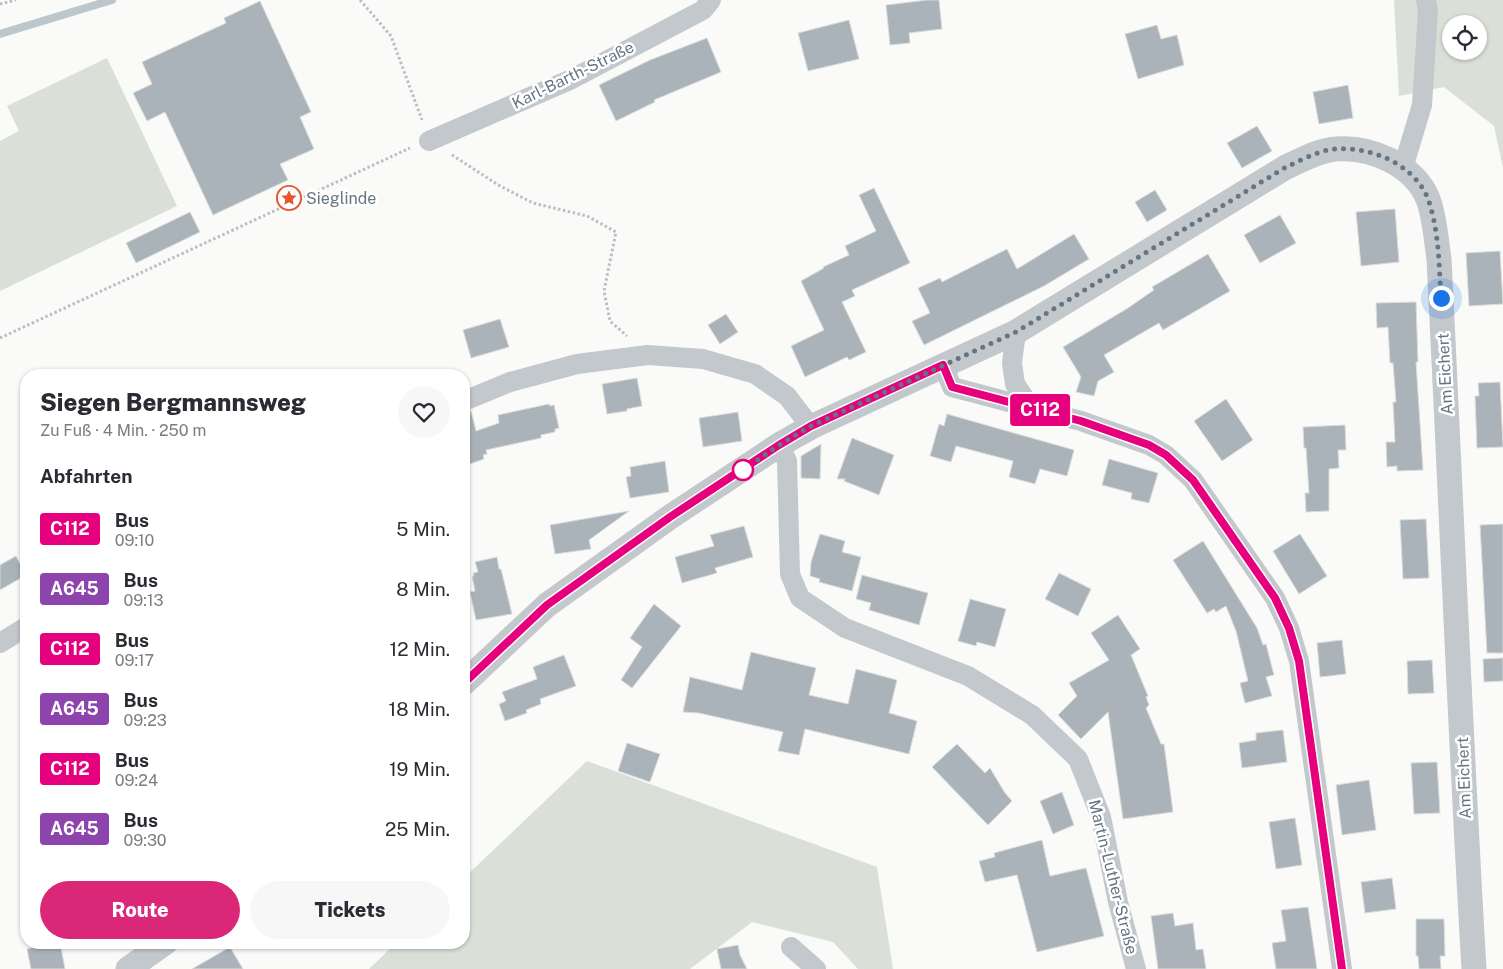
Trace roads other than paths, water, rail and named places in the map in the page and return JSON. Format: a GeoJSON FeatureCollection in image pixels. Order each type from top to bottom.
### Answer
{"type":"FeatureCollection","features":[{"type":"Feature","properties":{"kind":"street","name":"Karl-Barth-Straße"},"geometry":{"type":"LineString","coordinates":[[429,141],[572,78],[703,10],[711,0]]}},
{"type":"Feature","properties":{"kind":"street"},"geometry":{"type":"LineString","coordinates":[[1403,168],[1422,105],[1428,12],[1426,0]]}},
{"type":"Feature","properties":{"kind":"street","name":"Am Eichert"},"geometry":{"type":"LineString","coordinates":[[470,677],[547,605],[670,517],[779,445],[811,426],[1016,332],[1286,167],[1313,155],[1335,149],[1358,149],[1380,156],[1403,168],[1417,181],[1427,198],[1434,222],[1439,259],[1474,969]]}},
{"type":"Feature","properties":{"kind":"street"},"geometry":{"type":"LineString","coordinates":[[1016,332],[1012,363],[1015,384],[1030,406]]}},
{"type":"Feature","properties":{"kind":"street"},"geometry":{"type":"LineString","coordinates":[[470,399],[510,382],[577,364],[648,354],[704,359],[755,374],[787,396],[811,426]]}},
{"type":"Feature","properties":{"kind":"street"},"geometry":{"type":"LineString","coordinates":[[943,365],[952,387],[1030,406],[1081,421],[1140,442],[1166,455],[1193,480],[1275,598],[1289,628],[1299,661],[1342,969]]}},
{"type":"Feature","properties":{"kind":"street","name":"Martin-Luther-Straße"},"geometry":{"type":"LineString","coordinates":[[779,445],[787,461],[790,574],[800,598],[845,628],[968,676],[1032,715],[1078,759],[1101,817],[1118,902],[1136,969]]}},
{"type":"Feature","properties":{"kind":"street"},"geometry":{"type":"LineString","coordinates":[[0,643],[20,631]]}},
{"type":"Feature","properties":{"kind":"street"},"geometry":{"type":"LineString","coordinates":[[791,947],[816,969]]}},
{"type":"Feature","properties":{"kind":"street"},"geometry":{"type":"LineString","coordinates":[[128,969],[156,949]]}},
{"type":"Feature","properties":{"kind":"waterway"},"geometry":{"type":"LineString","coordinates":[[0,34],[112,0]]}},
{"type":"Feature","properties":{"kind":"place","name":"Sieglinde"},"geometry":{"type":"Point","coordinates":[289,198]}}]}
